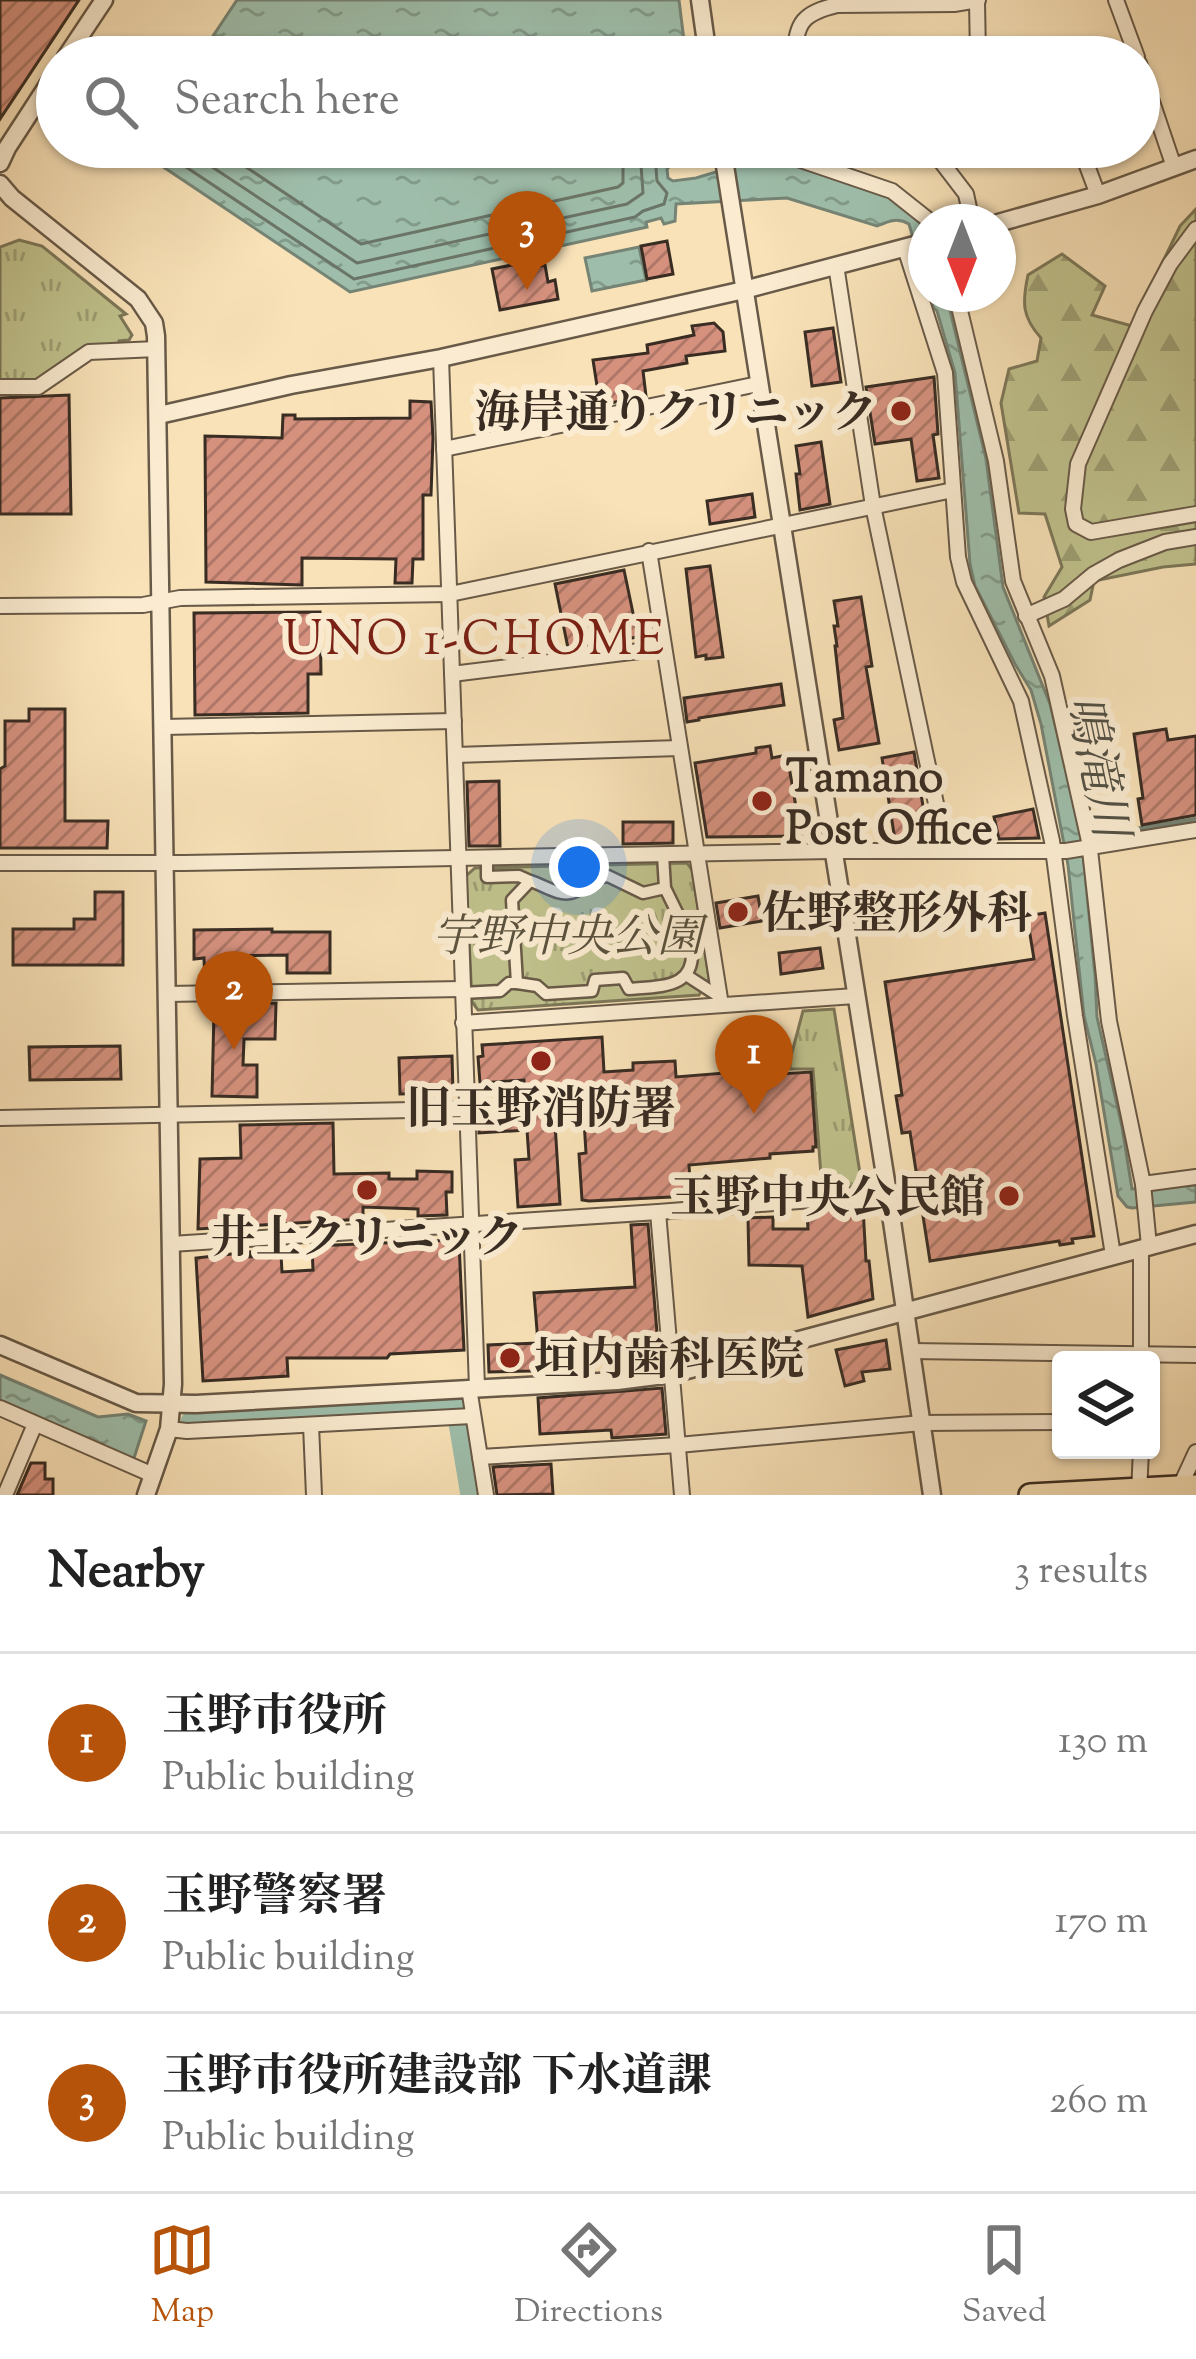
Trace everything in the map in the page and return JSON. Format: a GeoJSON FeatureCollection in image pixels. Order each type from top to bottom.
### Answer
{"type":"FeatureCollection","features":[{"type":"Feature","properties":{"kind":"highway"},"geometry":{"type":"LineString","coordinates":[[1030,1495],[1184,1489]]}},
{"type":"Feature","properties":{"kind":"street"},"geometry":{"type":"LineString","coordinates":[[80,36],[104,0]]}},
{"type":"Feature","properties":{"kind":"street"},"geometry":{"type":"LineString","coordinates":[[700,0],[705,36]]}},
{"type":"Feature","properties":{"kind":"street"},"geometry":{"type":"LineString","coordinates":[[796,36],[802,21],[838,5],[978,0],[978,36]]}},
{"type":"Feature","properties":{"kind":"street"},"geometry":{"type":"LineString","coordinates":[[1116,0],[1129,36]]}},
{"type":"Feature","properties":{"kind":"street"},"geometry":{"type":"LineString","coordinates":[[0,163],[36,103]]}},
{"type":"Feature","properties":{"kind":"street"},"geometry":{"type":"LineString","coordinates":[[1160,125],[1174,167]]}},
{"type":"Feature","properties":{"kind":"street"},"geometry":{"type":"LineString","coordinates":[[1016,218],[1098,195],[1196,159]]}},
{"type":"Feature","properties":{"kind":"street"},"geometry":{"type":"LineString","coordinates":[[726,168],[932,1495]]}},
{"type":"Feature","properties":{"kind":"street"},"geometry":{"type":"LineString","coordinates":[[822,168],[892,191],[908,204]]}},
{"type":"Feature","properties":{"kind":"street"},"geometry":{"type":"LineString","coordinates":[[946,168],[968,204]]}},
{"type":"Feature","properties":{"kind":"street"},"geometry":{"type":"LineString","coordinates":[[1088,168],[1098,195]]}},
{"type":"Feature","properties":{"kind":"street"},"geometry":{"type":"LineString","coordinates":[[0,184],[138,299],[154,323],[172,1404],[169,1429],[146,1495]]}},
{"type":"Feature","properties":{"kind":"street"},"geometry":{"type":"LineString","coordinates":[[1196,229],[1145,311],[1078,464],[1073,509],[1076,524],[1091,532],[1196,514]]}},
{"type":"Feature","properties":{"kind":"street"},"geometry":{"type":"LineString","coordinates":[[159,415],[744,290],[908,247]]}},
{"type":"Feature","properties":{"kind":"street"},"geometry":{"type":"LineString","coordinates":[[836,265],[873,506],[946,851]]}},
{"type":"Feature","properties":{"kind":"street"},"geometry":{"type":"LineString","coordinates":[[930,312],[945,373],[958,557],[964,581],[1021,701],[1059,851],[1075,1016],[1113,1255]]}},
{"type":"Feature","properties":{"kind":"street"},"geometry":{"type":"LineString","coordinates":[[960,312],[996,460],[1012,581],[1052,676],[1086,849],[1109,1021],[1143,1186],[1142,1351]]}},
{"type":"Feature","properties":{"kind":"street"},"geometry":{"type":"LineString","coordinates":[[0,387],[38,387],[89,352],[157,350]]}},
{"type":"Feature","properties":{"kind":"street"},"geometry":{"type":"LineString","coordinates":[[441,358],[472,1224],[473,1388],[465,1416],[480,1457],[486,1495]]}},
{"type":"Feature","properties":{"kind":"street"},"geometry":{"type":"LineString","coordinates":[[444,448],[758,383]]}},
{"type":"Feature","properties":{"kind":"street"},"geometry":{"type":"LineString","coordinates":[[0,606],[450,594],[953,490]]}},
{"type":"Feature","properties":{"kind":"street"},"geometry":{"type":"LineString","coordinates":[[1026,616],[1064,599],[1118,560],[1165,542],[1196,537]]}},
{"type":"Feature","properties":{"kind":"street"},"geometry":{"type":"LineString","coordinates":[[649,551],[721,1002]]}},
{"type":"Feature","properties":{"kind":"street"},"geometry":{"type":"LineString","coordinates":[[452,674],[664,648]]}},
{"type":"Feature","properties":{"kind":"street"},"geometry":{"type":"LineString","coordinates":[[164,727],[454,721]]}},
{"type":"Feature","properties":{"kind":"street"},"geometry":{"type":"LineString","coordinates":[[455,754],[680,748]]}},
{"type":"Feature","properties":{"kind":"street"},"geometry":{"type":"LineString","coordinates":[[0,863],[1059,851],[1196,830]]}},
{"type":"Feature","properties":{"kind":"street"},"geometry":{"type":"LineString","coordinates":[[167,994],[500,991],[518,982],[537,986],[546,994],[592,991],[596,980],[623,978],[629,988],[673,984],[686,975],[693,959],[691,941],[665,888],[663,855]]}},
{"type":"Feature","properties":{"kind":"street"},"geometry":{"type":"LineString","coordinates":[[487,858],[488,878],[519,876],[569,894],[594,878],[608,876],[643,892],[665,888]]}},
{"type":"Feature","properties":{"kind":"street"},"geometry":{"type":"LineString","coordinates":[[518,982],[512,900],[530,881]]}},
{"type":"Feature","properties":{"kind":"street"},"geometry":{"type":"LineString","coordinates":[[686,975],[721,1002]]}},
{"type":"Feature","properties":{"kind":"street"},"geometry":{"type":"LineString","coordinates":[[464,1023],[855,996]]}},
{"type":"Feature","properties":{"kind":"street"},"geometry":{"type":"LineString","coordinates":[[0,1118],[467,1109]]}},
{"type":"Feature","properties":{"kind":"street"},"geometry":{"type":"LineString","coordinates":[[1143,1186],[1196,1178]]}},
{"type":"Feature","properties":{"kind":"street"},"geometry":{"type":"LineString","coordinates":[[171,1244],[888,1194]]}},
{"type":"Feature","properties":{"kind":"street"},"geometry":{"type":"LineString","coordinates":[[658,1212],[682,1495]]}},
{"type":"Feature","properties":{"kind":"street"},"geometry":{"type":"LineString","coordinates":[[0,1345],[136,1403],[616,1381],[672,1374],[1196,1234]]}},
{"type":"Feature","properties":{"kind":"street"},"geometry":{"type":"LineString","coordinates":[[911,1351],[1052,1355]]}},
{"type":"Feature","properties":{"kind":"street"},"geometry":{"type":"LineString","coordinates":[[1160,1356],[1196,1355]]}},
{"type":"Feature","properties":{"kind":"street"},"geometry":{"type":"LineString","coordinates":[[0,1408],[153,1475]]}},
{"type":"Feature","properties":{"kind":"street"},"geometry":{"type":"LineString","coordinates":[[169,1429],[465,1416]]}},
{"type":"Feature","properties":{"kind":"street"},"geometry":{"type":"LineString","coordinates":[[480,1457],[922,1423],[1052,1422]]}},
{"type":"Feature","properties":{"kind":"street"},"geometry":{"type":"LineString","coordinates":[[4,1495],[35,1424]]}},
{"type":"Feature","properties":{"kind":"street"},"geometry":{"type":"LineString","coordinates":[[311,1425],[314,1495]]}},
{"type":"Feature","properties":{"kind":"street"},"geometry":{"type":"LineString","coordinates":[[1184,1489],[1196,1452]]}},
{"type":"Feature","properties":{"kind":"street"},"geometry":{"type":"LineString","coordinates":[[1139,1492],[1141,1459]]}},
{"type":"Feature","properties":{"kind":"green space"},"geometry":{"type":"Polygon","coordinates":[[[1196,209],[1196,564],[1094,581],[1090,600],[1049,626],[1044,597],[1062,567],[1045,514],[1019,513],[1001,403],[1009,369],[1037,361],[1041,338],[1025,309],[1028,275],[1062,254],[1105,286],[1092,315],[1132,326],[1180,226],[1196,209]]]}},
{"type":"Feature","properties":{"kind":"green space"},"geometry":{"type":"Polygon","coordinates":[[[19,240],[42,246],[126,314],[120,316],[132,335],[129,340],[118,345],[87,345],[36,381],[0,382],[0,247],[19,240]]]}},
{"type":"Feature","properties":{"kind":"green space","name":"宇野中央公園"},"geometry":{"type":"Polygon","coordinates":[[[687,863],[692,870],[709,979],[699,995],[478,1010],[472,1002],[466,876],[475,868],[687,863]]]}},
{"type":"Feature","properties":{"kind":"green space"},"geometry":{"type":"Polygon","coordinates":[[[834,1009],[862,1186],[822,1189],[813,1069],[790,1069],[790,1060],[803,1011],[834,1009]]]}},
{"type":"Feature","properties":{"kind":"water"},"geometry":{"type":"Polygon","coordinates":[[[237,0],[679,0],[683,36],[213,36],[237,0]]]}},
{"type":"Feature","properties":{"kind":"water"},"geometry":{"type":"Polygon","coordinates":[[[165,168],[668,168],[668,178],[673,181],[729,168],[805,168],[886,194],[908,210],[908,224],[897,220],[877,226],[787,198],[676,204],[675,221],[664,224],[661,218],[646,222],[647,227],[350,292],[165,168]]]}},
{"type":"Feature","properties":{"kind":"water"},"geometry":{"type":"Polygon","coordinates":[[[639,247],[646,280],[592,291],[585,258],[639,247]]]}},
{"type":"Feature","properties":{"kind":"water"},"geometry":{"type":"Polygon","coordinates":[[[937,312],[950,312],[986,459],[1003,587],[1050,704],[1081,833],[1097,1017],[1132,1189],[1196,1185],[1196,1202],[1132,1208],[1118,1196],[1084,1016],[1068,865],[1041,724],[1031,690],[975,586],[970,564],[955,373],[937,312]]]}},
{"type":"Feature","properties":{"kind":"water"},"geometry":{"type":"Polygon","coordinates":[[[0,1375],[98,1417],[128,1414],[146,1421],[134,1458],[0,1401],[0,1375]]]}},
{"type":"Feature","properties":{"kind":"building"},"geometry":{"type":"Polygon","coordinates":[[[0,0],[79,0],[55,36],[36,36],[36,65],[0,119],[0,0]]]}},
{"type":"Feature","properties":{"kind":"building"},"geometry":{"type":"Polygon","coordinates":[[[667,241],[673,274],[647,279],[641,246],[667,241]]]}},
{"type":"Feature","properties":{"kind":"building"},"geometry":{"type":"Polygon","coordinates":[[[532,261],[533,267],[545,265],[548,282],[555,280],[558,299],[500,310],[492,269],[532,261]]]}},
{"type":"Feature","properties":{"kind":"building"},"geometry":{"type":"Polygon","coordinates":[[[714,323],[723,332],[725,351],[686,356],[687,363],[643,371],[646,396],[600,405],[593,360],[648,353],[647,345],[694,335],[692,326],[714,323]]]}},
{"type":"Feature","properties":{"kind":"building"},"geometry":{"type":"Polygon","coordinates":[[[833,328],[841,382],[812,386],[805,332],[833,328]]]}},
{"type":"Feature","properties":{"kind":"building","name":"海岸通りクリニック"},"geometry":{"type":"Polygon","coordinates":[[[934,377],[938,434],[933,435],[939,478],[917,481],[911,439],[875,444],[866,387],[934,377]]]}},
{"type":"Feature","properties":{"kind":"building"},"geometry":{"type":"Polygon","coordinates":[[[69,395],[71,514],[0,514],[0,398],[69,395]]]}},
{"type":"Feature","properties":{"kind":"building"},"geometry":{"type":"Polygon","coordinates":[[[410,401],[431,402],[433,438],[431,495],[423,495],[423,559],[413,559],[412,583],[395,583],[396,559],[302,558],[302,585],[206,582],[205,436],[282,438],[283,415],[295,415],[295,419],[410,418],[410,401]]]}},
{"type":"Feature","properties":{"kind":"building"},"geometry":{"type":"Polygon","coordinates":[[[821,442],[830,504],[800,510],[796,446],[821,442]]]}},
{"type":"Feature","properties":{"kind":"building"},"geometry":{"type":"Polygon","coordinates":[[[752,494],[755,517],[710,524],[707,501],[752,494]]]}},
{"type":"Feature","properties":{"kind":"building"},"geometry":{"type":"Polygon","coordinates":[[[710,566],[723,657],[706,659],[706,655],[696,657],[686,569],[710,566]]]}},
{"type":"Feature","properties":{"kind":"building"},"geometry":{"type":"Polygon","coordinates":[[[624,570],[638,637],[568,648],[555,584],[624,570]]]}},
{"type":"Feature","properties":{"kind":"building"},"geometry":{"type":"Polygon","coordinates":[[[861,597],[872,666],[866,667],[879,743],[839,750],[834,720],[843,718],[834,601],[861,597]]]}},
{"type":"Feature","properties":{"kind":"building"},"geometry":{"type":"Polygon","coordinates":[[[320,612],[321,674],[308,674],[308,713],[195,715],[194,613],[320,612]]]}},
{"type":"Feature","properties":{"kind":"building"},"geometry":{"type":"Polygon","coordinates":[[[781,684],[784,705],[687,722],[684,698],[781,684]]]}},
{"type":"Feature","properties":{"kind":"building"},"geometry":{"type":"Polygon","coordinates":[[[29,709],[65,709],[65,821],[108,821],[107,848],[0,848],[5,721],[29,721],[29,709]]]}},
{"type":"Feature","properties":{"kind":"building"},"geometry":{"type":"Polygon","coordinates":[[[1166,729],[1168,740],[1196,736],[1196,815],[1142,825],[1134,734],[1166,729]]]}},
{"type":"Feature","properties":{"kind":"building"},"geometry":{"type":"Polygon","coordinates":[[[770,746],[772,758],[787,755],[801,836],[707,837],[695,763],[756,753],[756,748],[770,746]]]}},
{"type":"Feature","properties":{"kind":"building"},"geometry":{"type":"Polygon","coordinates":[[[914,752],[928,836],[895,840],[882,758],[914,752]]]}},
{"type":"Feature","properties":{"kind":"building"},"geometry":{"type":"Polygon","coordinates":[[[499,781],[500,846],[469,846],[467,782],[499,781]]]}},
{"type":"Feature","properties":{"kind":"building"},"geometry":{"type":"Polygon","coordinates":[[[1033,809],[1039,838],[999,839],[994,817],[1033,809]]]}},
{"type":"Feature","properties":{"kind":"building"},"geometry":{"type":"Polygon","coordinates":[[[623,822],[673,822],[673,843],[623,844],[623,822]]]}},
{"type":"Feature","properties":{"kind":"building"},"geometry":{"type":"Polygon","coordinates":[[[95,892],[123,892],[123,965],[13,965],[13,929],[74,929],[74,919],[95,919],[95,892]]]}},
{"type":"Feature","properties":{"kind":"building","name":"佐野整形外科"},"geometry":{"type":"Polygon","coordinates":[[[758,896],[762,921],[720,928],[716,903],[758,896]]]}},
{"type":"Feature","properties":{"kind":"building"},"geometry":{"type":"Polygon","coordinates":[[[1045,913],[1094,1236],[1060,1245],[1059,1241],[930,1261],[910,1132],[902,1133],[896,1096],[902,1095],[885,982],[1034,959],[1027,916],[1045,913]]]}},
{"type":"Feature","properties":{"kind":"building"},"geometry":{"type":"Polygon","coordinates":[[[194,930],[330,932],[330,973],[287,973],[287,955],[229,956],[229,961],[219,961],[219,982],[205,982],[204,958],[194,959],[194,930]]]}},
{"type":"Feature","properties":{"kind":"building"},"geometry":{"type":"Polygon","coordinates":[[[820,948],[823,968],[781,974],[779,953],[820,948]]]}},
{"type":"Feature","properties":{"kind":"building"},"geometry":{"type":"Polygon","coordinates":[[[276,1003],[275,1039],[244,1039],[243,1065],[257,1065],[257,1097],[212,1096],[214,1011],[247,1012],[247,1004],[276,1003]]]}},
{"type":"Feature","properties":{"kind":"building"},"geometry":{"type":"Polygon","coordinates":[[[602,1037],[604,1072],[633,1070],[633,1063],[675,1061],[676,1077],[738,1072],[737,1067],[762,1065],[763,1075],[811,1072],[816,1147],[770,1154],[770,1158],[689,1165],[691,1196],[582,1200],[579,1154],[586,1153],[582,1088],[553,1091],[560,1204],[518,1207],[515,1160],[529,1159],[527,1130],[479,1133],[479,1116],[526,1108],[524,1080],[480,1083],[482,1045],[602,1037]]]}},
{"type":"Feature","properties":{"kind":"building"},"geometry":{"type":"Polygon","coordinates":[[[120,1046],[121,1079],[30,1080],[29,1047],[120,1046]]]}},
{"type":"Feature","properties":{"kind":"building"},"geometry":{"type":"Polygon","coordinates":[[[452,1056],[453,1093],[400,1094],[399,1058],[452,1056]]]}},
{"type":"Feature","properties":{"kind":"building"},"geometry":{"type":"Polygon","coordinates":[[[333,1123],[334,1174],[389,1173],[389,1179],[417,1179],[417,1171],[452,1172],[452,1192],[446,1192],[447,1215],[418,1216],[418,1209],[363,1207],[363,1219],[198,1229],[200,1159],[241,1158],[240,1125],[333,1123]]]}},
{"type":"Feature","properties":{"kind":"building"},"geometry":{"type":"Polygon","coordinates":[[[863,1207],[873,1299],[808,1317],[802,1266],[749,1265],[748,1218],[773,1217],[773,1229],[808,1229],[807,1212],[863,1207]]]}},
{"type":"Feature","properties":{"kind":"building"},"geometry":{"type":"Polygon","coordinates":[[[648,1224],[659,1357],[489,1372],[488,1345],[538,1343],[534,1293],[635,1287],[631,1225],[648,1224]]]}},
{"type":"Feature","properties":{"kind":"building"},"geometry":{"type":"Polygon","coordinates":[[[459,1243],[464,1350],[390,1354],[387,1358],[287,1358],[288,1376],[203,1381],[196,1258],[250,1252],[250,1257],[281,1255],[282,1272],[313,1270],[312,1246],[459,1243]]]}},
{"type":"Feature","properties":{"kind":"building"},"geometry":{"type":"Polygon","coordinates":[[[886,1340],[890,1369],[862,1372],[864,1381],[845,1386],[836,1350],[886,1340]]]}},
{"type":"Feature","properties":{"kind":"building"},"geometry":{"type":"Polygon","coordinates":[[[662,1388],[666,1434],[612,1438],[611,1430],[540,1434],[538,1398],[662,1388]]]}},
{"type":"Feature","properties":{"kind":"building"},"geometry":{"type":"Polygon","coordinates":[[[31,1463],[45,1463],[45,1479],[53,1479],[53,1495],[17,1495],[31,1463]]]}},
{"type":"Feature","properties":{"kind":"building"},"geometry":{"type":"Polygon","coordinates":[[[551,1464],[553,1494],[497,1495],[493,1467],[551,1464]]]}},
{"type":"Feature","properties":{"kind":"waterway","name":"鳴滝川"},"geometry":{"type":"LineString","coordinates":[[1097,836],[1196,819]]}},
{"type":"Feature","properties":{"kind":"waterway"},"geometry":{"type":"LineString","coordinates":[[194,1423],[459,1405],[474,1495]]}},
{"type":"Feature","properties":{"kind":"place","name":"玉野市役所建設部 下水道課"},"geometry":{"type":"Point","coordinates":[527,290]}},
{"type":"Feature","properties":{"kind":"place","name":"海岸通りクリニック"},"geometry":{"type":"Point","coordinates":[901,411]}},
{"type":"Feature","properties":{"kind":"place","name":"Tamano Post Office"},"geometry":{"type":"Point","coordinates":[762,801]}},
{"type":"Feature","properties":{"kind":"place","name":"佐野整形外科"},"geometry":{"type":"Point","coordinates":[738,912]}},
{"type":"Feature","properties":{"kind":"place","name":"玉野警察署"},"geometry":{"type":"Point","coordinates":[234,1050]}},
{"type":"Feature","properties":{"kind":"place","name":"旧玉野消防署"},"geometry":{"type":"Point","coordinates":[541,1061]}},
{"type":"Feature","properties":{"kind":"place","name":"玉野市役所"},"geometry":{"type":"Point","coordinates":[754,1114]}},
{"type":"Feature","properties":{"kind":"place","name":"井上クリニック"},"geometry":{"type":"Point","coordinates":[367,1190]}},
{"type":"Feature","properties":{"kind":"place","name":"玉野中央公民館"},"geometry":{"type":"Point","coordinates":[1009,1196]}},
{"type":"Feature","properties":{"kind":"place","name":"垣内歯科医院"},"geometry":{"type":"Point","coordinates":[510,1358]}},
{"type":"Feature","properties":{"kind":"district","name":"UNO 1-CHOME"},"geometry":{"type":"Point","coordinates":[475,637]}}]}
